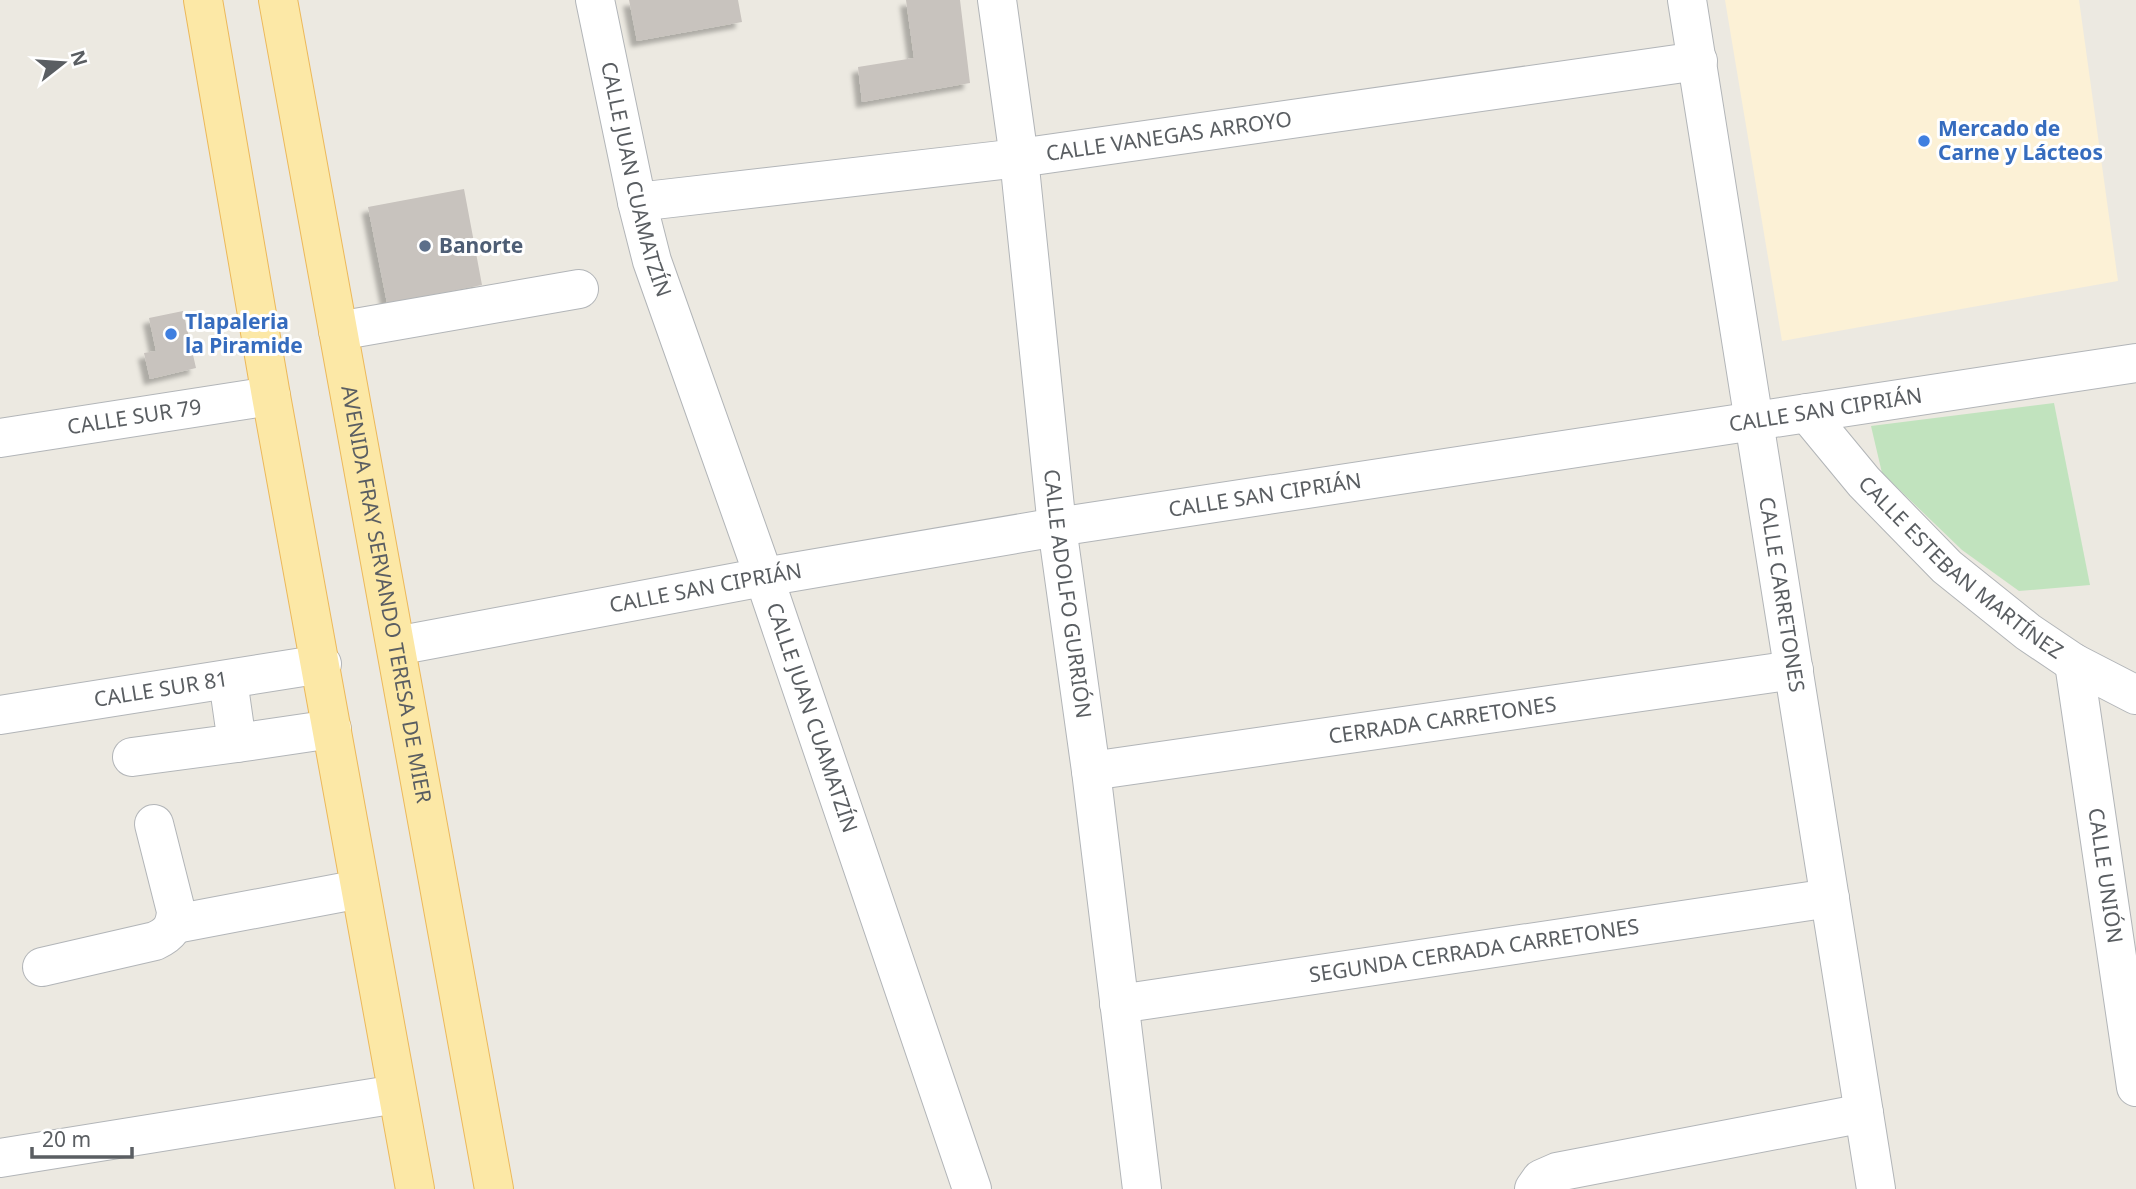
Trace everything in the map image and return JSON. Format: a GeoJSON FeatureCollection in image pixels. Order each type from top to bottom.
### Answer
{"type":"FeatureCollection","features":[{"type":"Feature","properties":{"kind":"main road"},"geometry":{"type":"LineString","coordinates":[[203,0],[271,396],[415,1189]]}},
{"type":"Feature","properties":{"kind":"main road","name":"AVENIDA FRAY SERVANDO TERESA DE MIER"},"geometry":{"type":"LineString","coordinates":[[278,0],[495,1189]]}},
{"type":"Feature","properties":{"kind":"street","name":"CALLE JUAN CUAMATZÍN"},"geometry":{"type":"LineString","coordinates":[[596,0],[637,202],[652,261],[764,577],[972,1189]]}},
{"type":"Feature","properties":{"kind":"street","name":"CALLE ADOLFO GURRIÓN"},"geometry":{"type":"LineString","coordinates":[[997,0],[1018,158],[1057,527],[1091,771],[1142,1189]]}},
{"type":"Feature","properties":{"kind":"street","name":"CALLE CARRETONES"},"geometry":{"type":"LineString","coordinates":[[1687,0],[1876,1189]]}},
{"type":"Feature","properties":{"kind":"street","name":"CALLE VANEGAS ARROYO"},"geometry":{"type":"LineString","coordinates":[[637,202],[1018,158],[1698,61]]}},
{"type":"Feature","properties":{"kind":"street"},"geometry":{"type":"LineString","coordinates":[[338,331],[579,289]]}},
{"type":"Feature","properties":{"kind":"street","name":"CALLE SAN CIPRIÁN"},"geometry":{"type":"LineString","coordinates":[[396,646],[764,577],[1057,527],[2136,363]]}},
{"type":"Feature","properties":{"kind":"street","name":"CALLE SUR 79"},"geometry":{"type":"LineString","coordinates":[[0,438],[271,396]]}},
{"type":"Feature","properties":{"kind":"street","name":"CALLE ESTEBAN MARTÍNEZ"},"geometry":{"type":"LineString","coordinates":[[1807,413],[1864,482],[1947,568],[2028,632],[2074,663],[2136,695]]}},
{"type":"Feature","properties":{"kind":"street","name":"CALLE UNIÓN"},"geometry":{"type":"LineString","coordinates":[[2074,663],[2136,1087]]}},
{"type":"Feature","properties":{"kind":"street","name":"CALLE SUR 81"},"geometry":{"type":"LineString","coordinates":[[0,715],[321,664]]}},
{"type":"Feature","properties":{"kind":"street","name":"CERRADA CARRETONES"},"geometry":{"type":"LineString","coordinates":[[1091,771],[1794,670]]}},
{"type":"Feature","properties":{"kind":"street"},"geometry":{"type":"LineString","coordinates":[[228,680],[237,743]]}},
{"type":"Feature","properties":{"kind":"street"},"geometry":{"type":"LineString","coordinates":[[132,757],[332,729]]}},
{"type":"Feature","properties":{"kind":"street"},"geometry":{"type":"LineString","coordinates":[[42,967],[155,941],[168,935],[175,924],[176,911],[155,824]]}},
{"type":"Feature","properties":{"kind":"street"},"geometry":{"type":"LineString","coordinates":[[175,924],[360,889]]}},
{"type":"Feature","properties":{"kind":"street","name":"SEGUNDA CERRADA CARRETONES"},"geometry":{"type":"LineString","coordinates":[[1119,1004],[1830,898]]}},
{"type":"Feature","properties":{"kind":"street"},"geometry":{"type":"LineString","coordinates":[[0,1158],[397,1094]]}},
{"type":"Feature","properties":{"kind":"street"},"geometry":{"type":"LineString","coordinates":[[1534,1189],[1541,1179],[1557,1172],[1630,1173],[1864,1113]]}},
{"type":"Feature","properties":{"kind":"shaded area","name":"Mercado de Carne y Lácteos"},"geometry":{"type":"Polygon","coordinates":[[[1725,0],[2079,0],[2118,281],[1782,341],[1725,0]]]}},
{"type":"Feature","properties":{"kind":"green space"},"geometry":{"type":"Polygon","coordinates":[[[2054,403],[2090,585],[2019,591],[1962,550],[1882,473],[1871,426],[2054,403]]]}},
{"type":"Feature","properties":{"kind":"building"},"geometry":{"type":"Polygon","coordinates":[[[629,0],[738,0],[742,22],[637,41],[629,0]]]}},
{"type":"Feature","properties":{"kind":"building"},"geometry":{"type":"Polygon","coordinates":[[[906,0],[960,0],[970,83],[862,102],[858,67],[914,58],[906,0]]]}},
{"type":"Feature","properties":{"kind":"building","name":"Banorte"},"geometry":{"type":"Polygon","coordinates":[[[464,189],[482,285],[387,303],[368,207],[464,189]]]}},
{"type":"Feature","properties":{"kind":"building","name":"Tlapaleria la Piramide"},"geometry":{"type":"Polygon","coordinates":[[[183,311],[196,368],[150,379],[144,353],[156,351],[149,318],[183,311]]]}},
{"type":"Feature","properties":{"kind":"place","name":"Mercado de Carne y Lácteos"},"geometry":{"type":"Point","coordinates":[1924,141]}},
{"type":"Feature","properties":{"kind":"place","name":"Banorte"},"geometry":{"type":"Point","coordinates":[425,246]}},
{"type":"Feature","properties":{"kind":"place","name":"Tlapaleria la Piramide"},"geometry":{"type":"Point","coordinates":[171,334]}}]}
